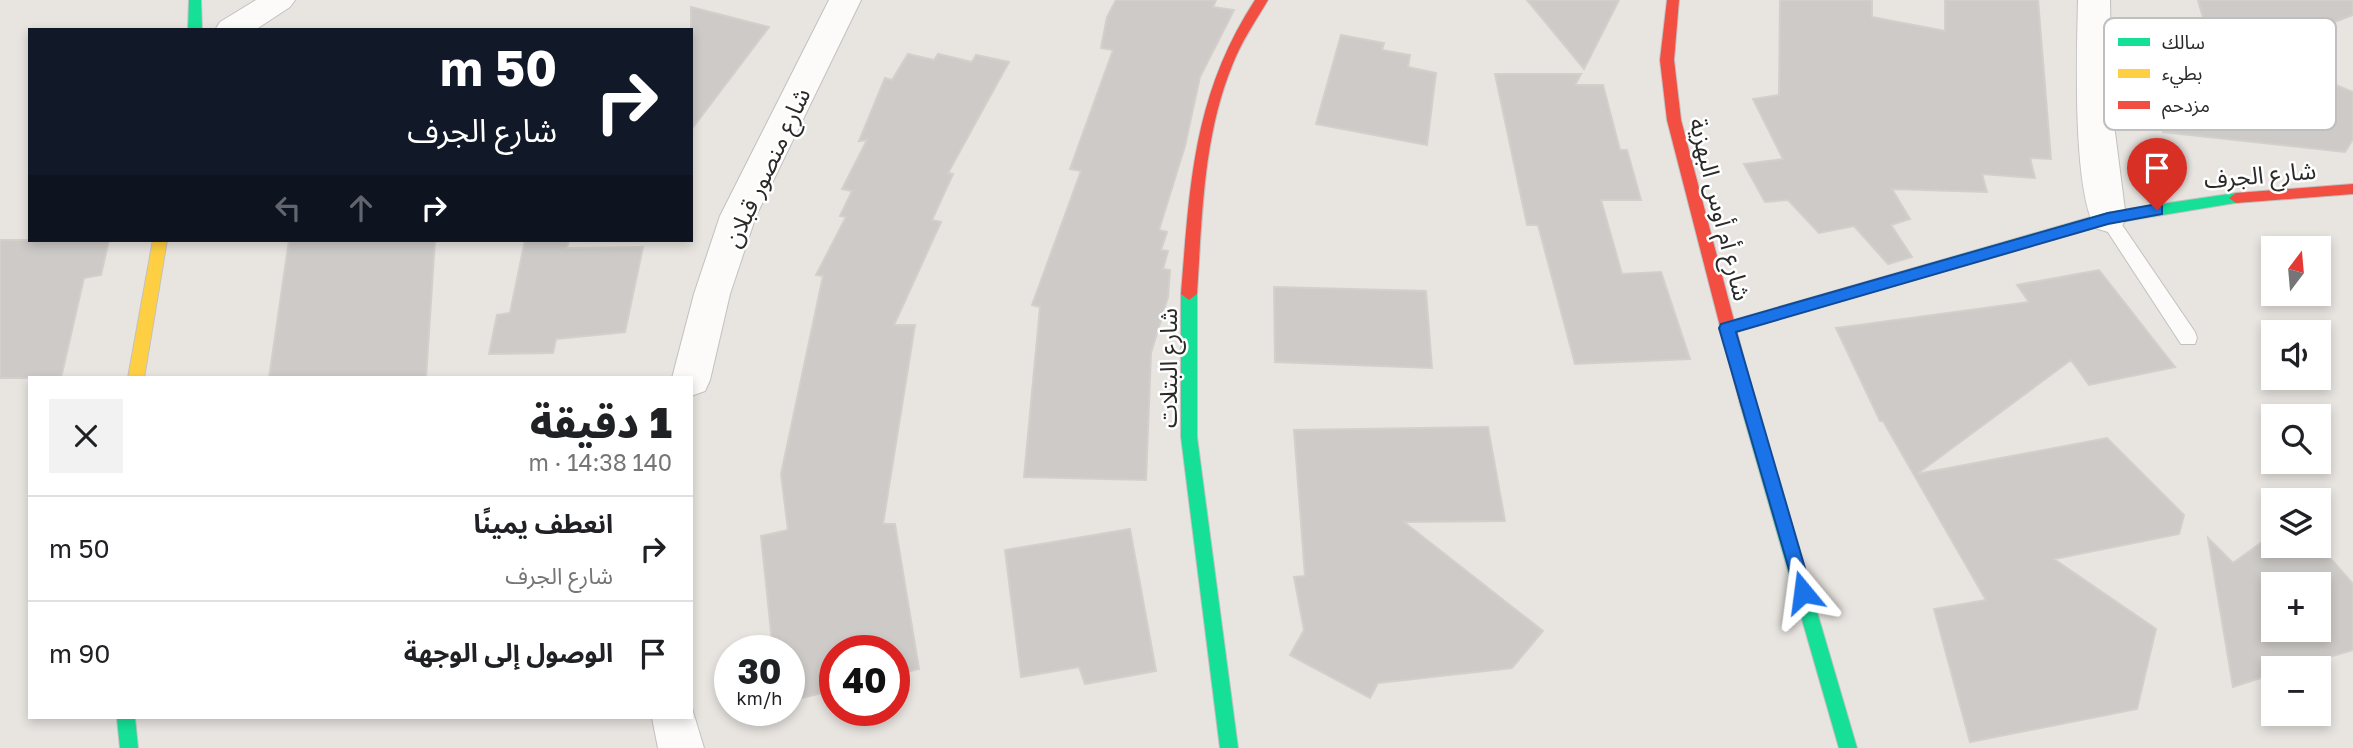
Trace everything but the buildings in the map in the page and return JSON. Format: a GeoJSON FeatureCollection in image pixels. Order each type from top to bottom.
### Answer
{"type":"FeatureCollection","features":[{"type":"Feature","properties":{"kind":"street"},"geometry":{"type":"LineString","coordinates":[[195,0],[195,28]]}},
{"type":"Feature","properties":{"kind":"street"},"geometry":{"type":"LineString","coordinates":[[234,28],[279,0]]}},
{"type":"Feature","properties":{"kind":"street","name":"شارع منصور قبلان"},"geometry":{"type":"LineString","coordinates":[[692,376],[712,294],[738,216],[845,0]]}},
{"type":"Feature","properties":{"kind":"street","name":"شارع البتلات"},"geometry":{"type":"LineString","coordinates":[[1229,748],[1189,437],[1189,301],[1198,173],[1219,78],[1248,18],[1262,0]]}},
{"type":"Feature","properties":{"kind":"street","name":"شارع أم أوس البهزية"},"geometry":{"type":"LineString","coordinates":[[1673,0],[1667,23],[1667,62],[1675,117],[1727,328],[1849,748]]}},
{"type":"Feature","properties":{"kind":"street"},"geometry":{"type":"LineString","coordinates":[[2094,0],[2093,104],[2098,162],[2108,218]]}},
{"type":"Feature","properties":{"kind":"street","name":"شارع الجرف"},"geometry":{"type":"LineString","coordinates":[[1727,328],[2108,218],[2205,201],[2353,189]]}},
{"type":"Feature","properties":{"kind":"street"},"geometry":{"type":"LineString","coordinates":[[136,376],[160,242]]}},
{"type":"Feature","properties":{"kind":"street"},"geometry":{"type":"LineString","coordinates":[[126,719],[129,748]]}},
{"type":"Feature","properties":{"kind":"street"},"geometry":{"type":"LineString","coordinates":[[674,719],[681,748]]}},
{"type":"Feature","properties":{"kind":"lane"},"geometry":{"type":"LineString","coordinates":[[2108,218],[2188,338]]}},
{"type":"Feature","properties":{"kind":"traffic: fast"},"geometry":{"type":"LineString","coordinates":[[195,0],[195,28]]}},
{"type":"Feature","properties":{"kind":"traffic: fast"},"geometry":{"type":"LineString","coordinates":[[1727,328],[2108,218],[2236,198]]}},
{"type":"Feature","properties":{"kind":"traffic: fast"},"geometry":{"type":"LineString","coordinates":[[1189,294],[1189,437],[1229,748]]}},
{"type":"Feature","properties":{"kind":"traffic: fast"},"geometry":{"type":"LineString","coordinates":[[1748,404],[1848,748]]}},
{"type":"Feature","properties":{"kind":"traffic: fast"},"geometry":{"type":"LineString","coordinates":[[126,719],[129,748]]}},
{"type":"Feature","properties":{"kind":"traffic: slow"},"geometry":{"type":"LineString","coordinates":[[136,376],[160,242]]}},
{"type":"Feature","properties":{"kind":"traffic: jam"},"geometry":{"type":"LineString","coordinates":[[1189,294],[1199,179],[1213,103],[1241,32],[1262,0]]}},
{"type":"Feature","properties":{"kind":"traffic: jam"},"geometry":{"type":"LineString","coordinates":[[1673,0],[1667,60],[1674,120],[1748,404]]}},
{"type":"Feature","properties":{"kind":"traffic: jam"},"geometry":{"type":"LineString","coordinates":[[2236,198],[2353,189]]}},
{"type":"Feature","properties":{"kind":"route"},"geometry":{"type":"LineString","coordinates":[[1803,592],[1727,328],[2108,218],[2157,210]]}}]}
